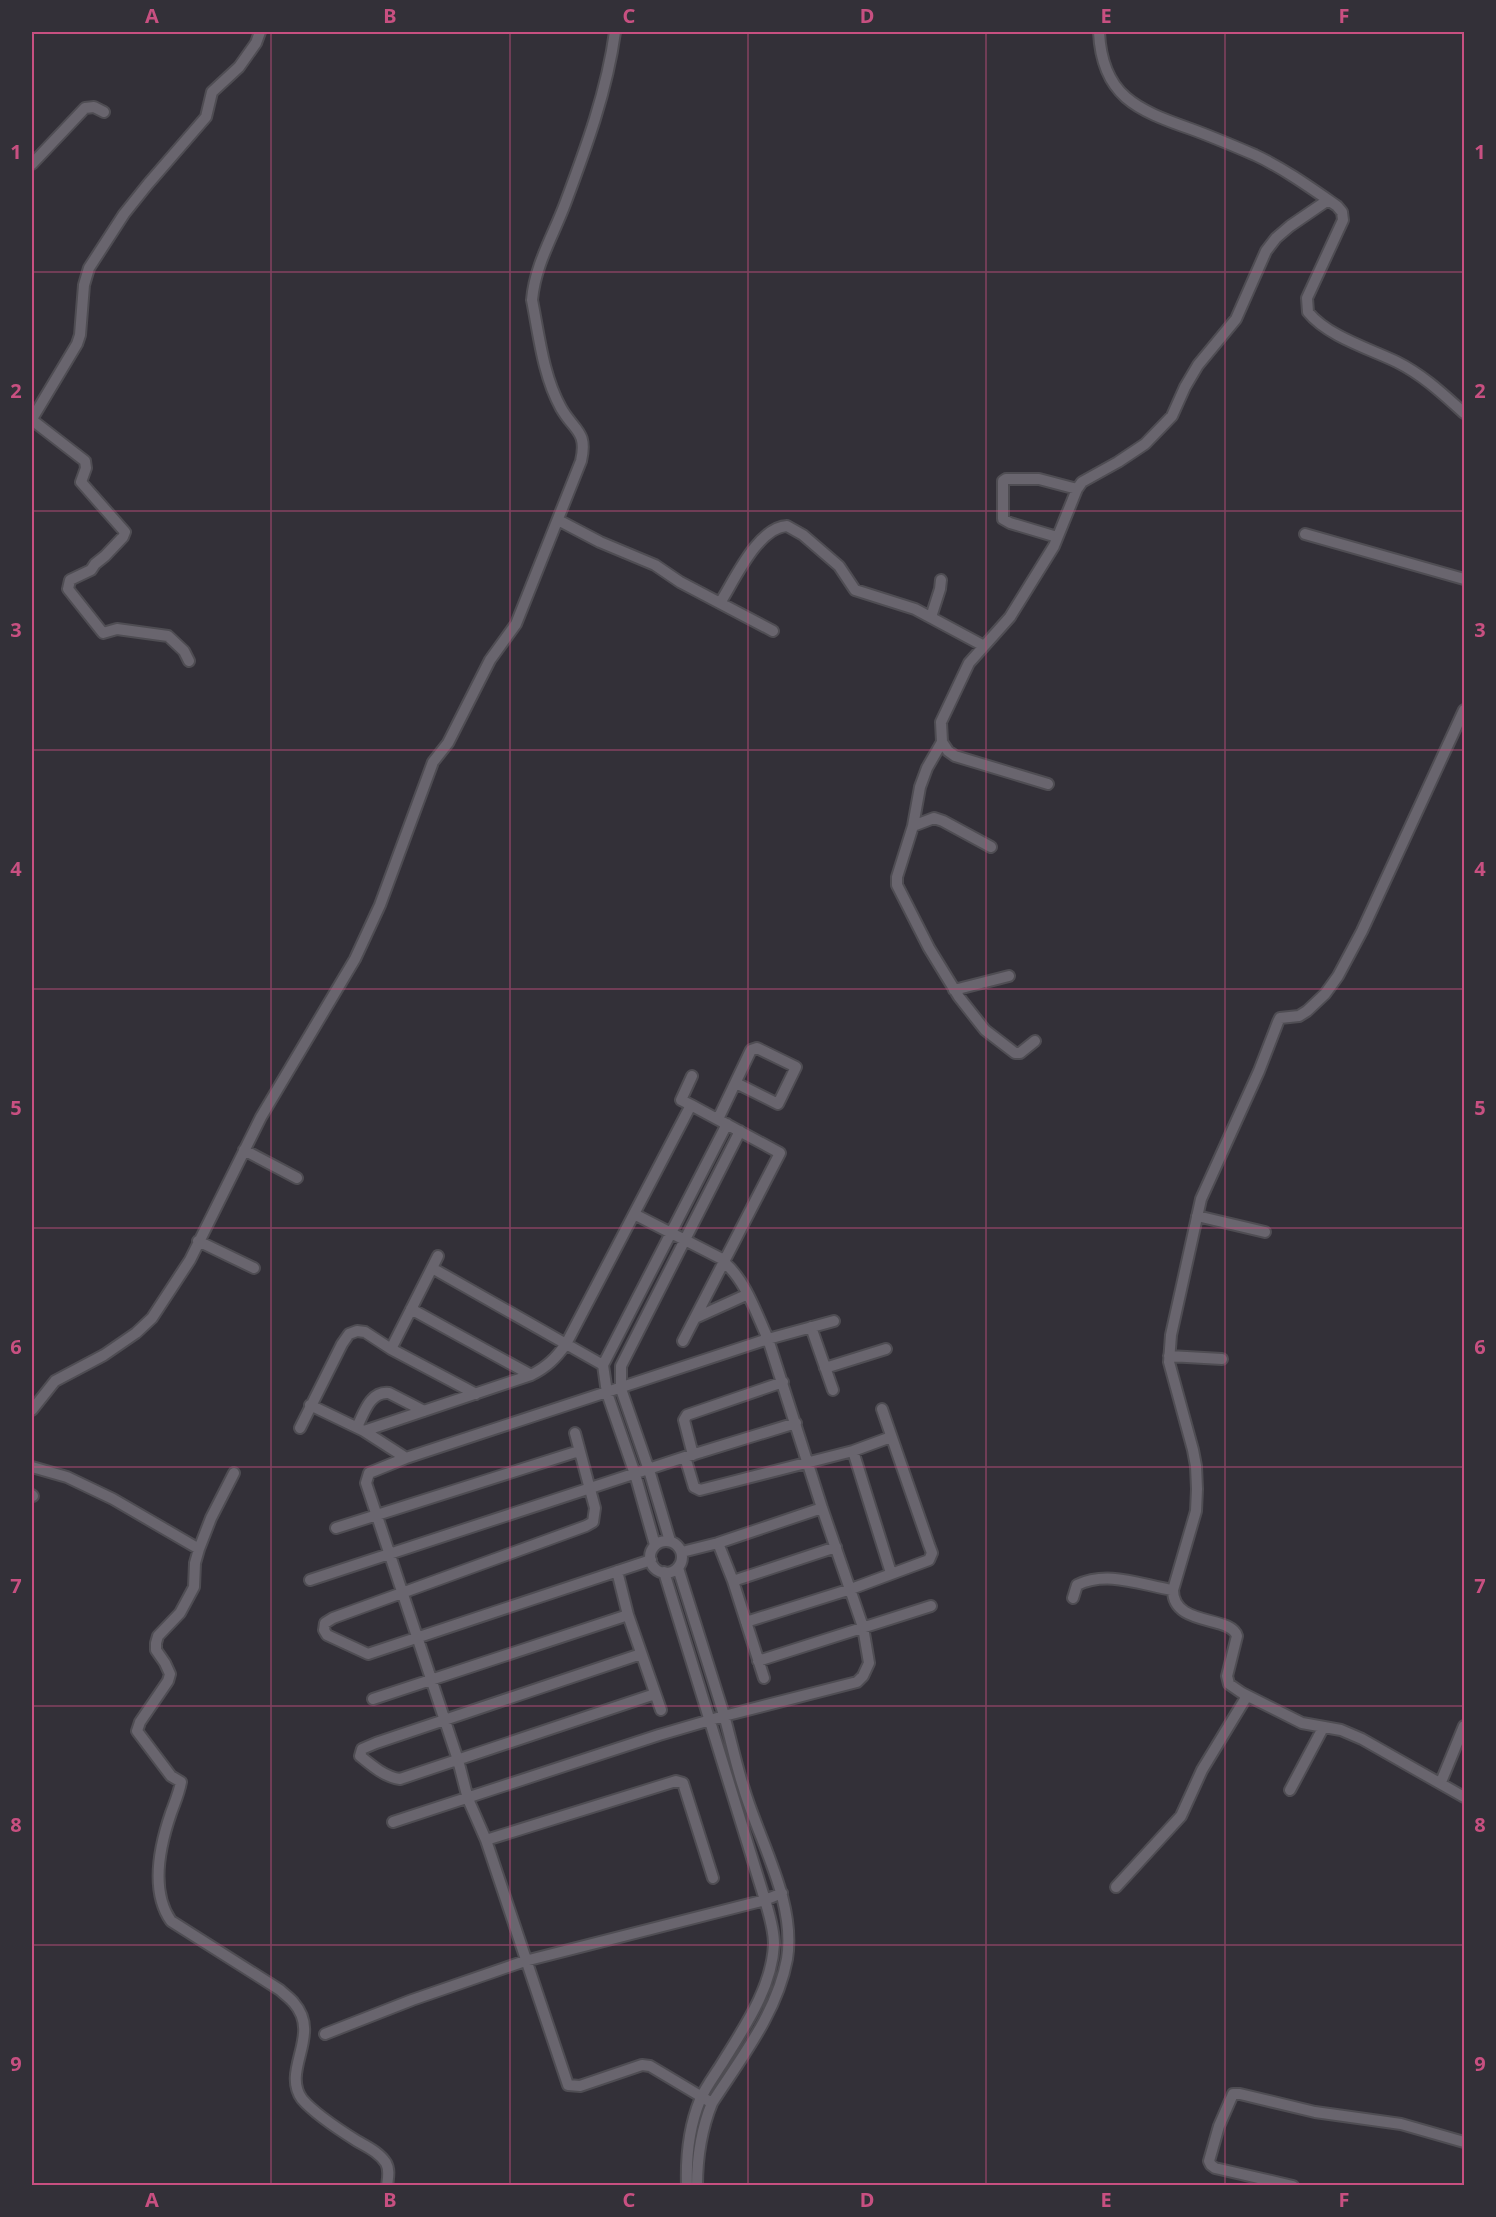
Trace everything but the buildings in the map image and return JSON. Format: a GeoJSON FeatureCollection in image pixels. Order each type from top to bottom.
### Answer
{"type":"FeatureCollection","features":[{"type":"Feature","properties":{"kind":"street"},"geometry":{"type":"LineString","coordinates":[[189,661],[184,651],[168,636],[115,629],[104,633],[68,589],[70,580],[91,570],[123,537],[125,532],[81,482],[86,468],[85,461],[32,420],[78,344],[84,285],[89,268],[124,214],[147,184],[206,117],[212,92],[239,67],[256,43],[260,32]]}},
{"type":"Feature","properties":{"kind":"street"},"geometry":{"type":"LineString","coordinates":[[32,1410],[55,1381],[105,1355],[144,1326],[152,1318],[189,1260],[284,1076],[327,1007],[366,937],[380,905],[429,770],[448,743],[490,660],[516,624],[585,446],[579,433],[560,406],[552,387],[532,300],[533,287],[537,270],[565,205],[602,97],[610,67],[615,32]]}},
{"type":"Feature","properties":{"kind":"street"},"geometry":{"type":"LineString","coordinates":[[1099,32],[1103,61],[1109,74],[1131,103],[1155,116],[1258,157],[1328,200],[1342,212],[1343,220],[1307,298],[1308,312],[1318,322],[1334,332],[1398,363],[1425,379],[1464,413]]}},
{"type":"Feature","properties":{"kind":"street"},"geometry":{"type":"LineString","coordinates":[[32,164],[85,108],[94,107],[104,112]]}},
{"type":"Feature","properties":{"kind":"street"},"geometry":{"type":"LineString","coordinates":[[1048,784],[955,756],[942,742],[941,722],[969,663],[1018,606],[1057,537],[1082,482],[1145,444],[1172,416],[1198,365],[1236,319],[1266,251],[1290,226],[1328,200]]}},
{"type":"Feature","properties":{"kind":"street"},"geometry":{"type":"LineString","coordinates":[[1057,537],[1003,519],[1003,481],[1006,479],[1039,479],[1077,489]]}},
{"type":"Feature","properties":{"kind":"street"},"geometry":{"type":"LineString","coordinates":[[558,520],[600,542],[655,565],[680,582],[773,631]]}},
{"type":"Feature","properties":{"kind":"street"},"geometry":{"type":"LineString","coordinates":[[720,603],[760,542],[773,530],[787,526],[799,531],[839,566],[855,590],[931,617],[945,627],[984,646]]}},
{"type":"Feature","properties":{"kind":"street"},"geometry":{"type":"LineString","coordinates":[[1305,534],[1464,579]]}},
{"type":"Feature","properties":{"kind":"street"},"geometry":{"type":"LineString","coordinates":[[931,617],[940,589],[940,580]]}},
{"type":"Feature","properties":{"kind":"street"},"geometry":{"type":"LineString","coordinates":[[1464,710],[1377,899],[1338,976],[1325,994],[1306,1011],[1299,1016],[1280,1018],[1278,1022],[1259,1071],[1205,1190],[1197,1216],[1169,1356],[1193,1450],[1197,1489],[1196,1511],[1173,1590],[1173,1600],[1178,1608],[1202,1620],[1232,1628],[1236,1632],[1227,1680],[1229,1684],[1247,1696],[1302,1723],[1341,1730],[1362,1739],[1464,1797]]}},
{"type":"Feature","properties":{"kind":"street"},"geometry":{"type":"LineString","coordinates":[[942,742],[927,768],[920,787],[913,826],[897,878],[897,885],[929,948],[954,990],[985,1030],[1012,1052],[1020,1053],[1035,1041]]}},
{"type":"Feature","properties":{"kind":"street"},"geometry":{"type":"LineString","coordinates":[[913,826],[934,818],[944,821],[991,847]]}},
{"type":"Feature","properties":{"kind":"street"},"geometry":{"type":"LineString","coordinates":[[954,990],[1009,976]]}},
{"type":"Feature","properties":{"kind":"street"},"geometry":{"type":"LineString","coordinates":[[655,1545],[635,1474],[607,1393],[603,1365],[723,1122],[736,1083],[752,1050],[757,1048],[796,1067],[778,1104],[736,1083]]}},
{"type":"Feature","properties":{"kind":"street"},"geometry":{"type":"LineString","coordinates":[[683,1341],[780,1152],[681,1100],[692,1076]]}},
{"type":"Feature","properties":{"kind":"street"},"geometry":{"type":"LineString","coordinates":[[360,1429],[424,1411],[544,1369],[566,1344],[691,1105]]}},
{"type":"Feature","properties":{"kind":"street"},"geometry":{"type":"LineString","coordinates":[[670,1541],[621,1389],[621,1366],[740,1131]]}},
{"type":"Feature","properties":{"kind":"street"},"geometry":{"type":"LineString","coordinates":[[244,1150],[297,1178]]}},
{"type":"Feature","properties":{"kind":"street"},"geometry":{"type":"LineString","coordinates":[[393,1822],[659,1735],[857,1682],[863,1676],[869,1663],[863,1627],[807,1463],[783,1382],[768,1339],[741,1281],[724,1263],[724,1260],[634,1214]]}},
{"type":"Feature","properties":{"kind":"street"},"geometry":{"type":"LineString","coordinates":[[1197,1216],[1265,1232]]}},
{"type":"Feature","properties":{"kind":"street"},"geometry":{"type":"LineString","coordinates":[[198,1241],[254,1268]]}},
{"type":"Feature","properties":{"kind":"street"},"geometry":{"type":"LineString","coordinates":[[391,1349],[438,1256]]}},
{"type":"Feature","properties":{"kind":"street"},"geometry":{"type":"LineString","coordinates":[[432,1268],[603,1365]]}},
{"type":"Feature","properties":{"kind":"street"},"geometry":{"type":"LineString","coordinates":[[695,1318],[746,1294]]}},
{"type":"Feature","properties":{"kind":"street"},"geometry":{"type":"LineString","coordinates":[[411,1309],[531,1375]]}},
{"type":"Feature","properties":{"kind":"street"},"geometry":{"type":"LineString","coordinates":[[712,2103],[656,2068],[642,2065],[580,2086],[568,2085],[486,1840],[468,1799],[458,1760],[366,1483],[369,1473],[406,1458],[768,1339],[834,1321]]}},
{"type":"Feature","properties":{"kind":"street"},"geometry":{"type":"LineString","coordinates":[[811,1327],[833,1390]]}},
{"type":"Feature","properties":{"kind":"street"},"geometry":{"type":"LineString","coordinates":[[300,1428],[349,1334],[357,1331],[365,1332],[391,1349],[476,1394]]}},
{"type":"Feature","properties":{"kind":"street"},"geometry":{"type":"LineString","coordinates":[[825,1368],[886,1349]]}},
{"type":"Feature","properties":{"kind":"street"},"geometry":{"type":"LineString","coordinates":[[1169,1356],[1222,1359]]}},
{"type":"Feature","properties":{"kind":"street"},"geometry":{"type":"LineString","coordinates":[[783,1382],[687,1415],[684,1420],[694,1487],[700,1490],[807,1463],[853,1451],[891,1437]]}},
{"type":"Feature","properties":{"kind":"street"},"geometry":{"type":"LineString","coordinates":[[360,1429],[372,1398],[383,1393],[389,1393],[424,1411]]}},
{"type":"Feature","properties":{"kind":"street"},"geometry":{"type":"LineString","coordinates":[[310,1405],[360,1429],[406,1458]]}},
{"type":"Feature","properties":{"kind":"street"},"geometry":{"type":"LineString","coordinates":[[746,1622],[851,1589],[929,1560],[932,1553],[882,1409]]}},
{"type":"Feature","properties":{"kind":"street"},"geometry":{"type":"LineString","coordinates":[[310,1580],[796,1423]]}},
{"type":"Feature","properties":{"kind":"street"},"geometry":{"type":"LineString","coordinates":[[575,1433],[595,1508],[593,1522],[333,1618],[325,1623],[324,1630],[327,1635],[368,1654],[651,1560]]}},
{"type":"Feature","properties":{"kind":"street"},"geometry":{"type":"LineString","coordinates":[[336,1528],[579,1451]]}},
{"type":"Feature","properties":{"kind":"street"},"geometry":{"type":"LineString","coordinates":[[853,1451],[891,1573]]}},
{"type":"Feature","properties":{"kind":"street"},"geometry":{"type":"LineString","coordinates":[[32,1467],[67,1477],[199,1549]]}},
{"type":"Feature","properties":{"kind":"street"},"geometry":{"type":"LineString","coordinates":[[234,1473],[211,1518],[199,1549],[195,1563],[194,1587],[180,1613],[158,1636],[156,1650],[170,1674],[168,1681],[140,1722],[137,1731],[171,1776],[181,1782],[162,1847],[158,1881],[159,1895],[163,1910],[171,1921],[280,1990],[295,2003],[301,2014],[305,2044],[296,2069],[296,2080],[301,2097],[345,2133],[379,2155],[388,2169],[387,2186]]}},
{"type":"Feature","properties":{"kind":"street"},"geometry":{"type":"LineString","coordinates":[[682,1552],[718,1543],[822,1508]]}},
{"type":"Feature","properties":{"kind":"street"},"geometry":{"type":"LineString","coordinates":[[664,1540],[678,1545],[682,1552],[682,1562],[678,1568],[672,1572],[656,1569],[651,1560],[652,1549],[655,1545],[664,1540]]}},
{"type":"Feature","properties":{"kind":"street"},"geometry":{"type":"LineString","coordinates":[[718,1543],[733,1581],[764,1678]]}},
{"type":"Feature","properties":{"kind":"street"},"geometry":{"type":"LineString","coordinates":[[733,1581],[836,1547]]}},
{"type":"Feature","properties":{"kind":"street"},"geometry":{"type":"LineString","coordinates":[[678,1568],[724,1716],[744,1790],[782,1893],[788,1940],[783,1975],[768,2015],[712,2103],[707,2115],[698,2154],[697,2186]]}},
{"type":"Feature","properties":{"kind":"street"},"geometry":{"type":"LineString","coordinates":[[617,1571],[628,1615],[661,1710]]}},
{"type":"Feature","properties":{"kind":"street"},"geometry":{"type":"LineString","coordinates":[[664,1572],[765,1900],[774,1944],[763,1988],[747,2022],[701,2098],[694,2115],[687,2152],[687,2186]]}},
{"type":"Feature","properties":{"kind":"street"},"geometry":{"type":"LineString","coordinates":[[1073,1598],[1077,1586],[1085,1581],[1102,1579],[1120,1579],[1173,1590]]}},
{"type":"Feature","properties":{"kind":"street"},"geometry":{"type":"LineString","coordinates":[[758,1661],[931,1606]]}},
{"type":"Feature","properties":{"kind":"street"},"geometry":{"type":"LineString","coordinates":[[373,1699],[628,1615]]}},
{"type":"Feature","properties":{"kind":"street"},"geometry":{"type":"LineString","coordinates":[[641,1654],[376,1743],[362,1749],[360,1756],[383,1773],[400,1779],[655,1694]]}},
{"type":"Feature","properties":{"kind":"street"},"geometry":{"type":"LineString","coordinates":[[1116,1887],[1181,1816],[1202,1770],[1247,1696]]}},
{"type":"Feature","properties":{"kind":"street"},"geometry":{"type":"LineString","coordinates":[[1441,1782],[1464,1725]]}},
{"type":"Feature","properties":{"kind":"street"},"geometry":{"type":"LineString","coordinates":[[1290,1790],[1323,1728]]}},
{"type":"Feature","properties":{"kind":"street"},"geometry":{"type":"LineString","coordinates":[[486,1840],[676,1781],[682,1783],[713,1878]]}},
{"type":"Feature","properties":{"kind":"street"},"geometry":{"type":"LineString","coordinates":[[325,2034],[525,1960],[765,1900],[782,1893]]}},
{"type":"Feature","properties":{"kind":"street"},"geometry":{"type":"LineString","coordinates":[[1293,2186],[1215,2168],[1211,2165],[1209,2161],[1216,2133],[1233,2094],[1315,2112],[1401,2124],[1464,2142]]}}]}
